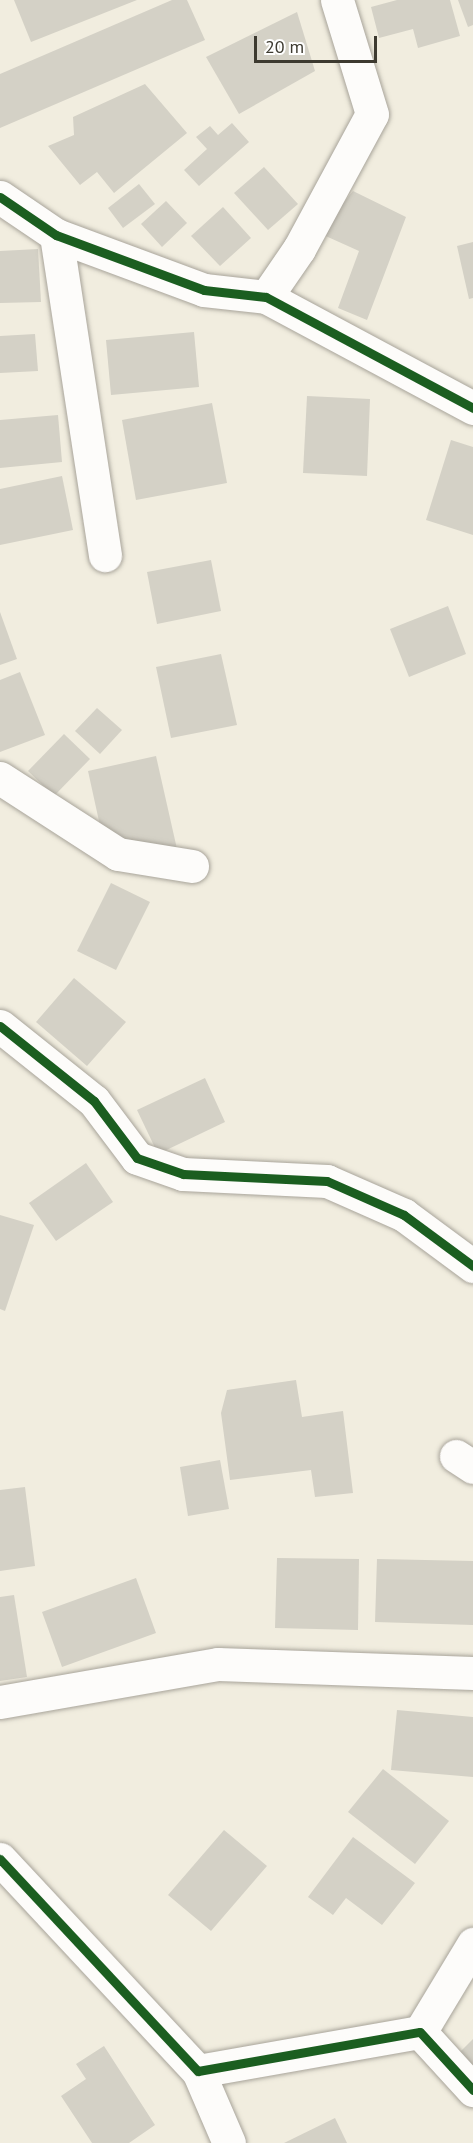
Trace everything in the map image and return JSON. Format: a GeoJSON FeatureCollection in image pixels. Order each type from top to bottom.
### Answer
{"type":"FeatureCollection","features":[{"type":"Feature","properties":{"kind":"street"},"geometry":{"type":"LineString","coordinates":[[266,297],[299,249],[372,114],[337,0]]}},
{"type":"Feature","properties":{"kind":"street"},"geometry":{"type":"LineString","coordinates":[[0,197],[56,234],[204,290],[266,297],[473,408]]}},
{"type":"Feature","properties":{"kind":"street"},"geometry":{"type":"LineString","coordinates":[[56,234],[105,555]]}},
{"type":"Feature","properties":{"kind":"street"},"geometry":{"type":"LineString","coordinates":[[0,778],[118,854],[192,866]]}},
{"type":"Feature","properties":{"kind":"street"},"geometry":{"type":"LineString","coordinates":[[0,1026],[94,1101],[137,1158],[183,1174],[327,1181],[404,1215],[473,1266]]}},
{"type":"Feature","properties":{"kind":"street"},"geometry":{"type":"LineString","coordinates":[[0,1701],[218,1664],[473,1673]]}},
{"type":"Feature","properties":{"kind":"street"},"geometry":{"type":"LineString","coordinates":[[0,1859],[198,2071],[229,2143]]}},
{"type":"Feature","properties":{"kind":"street"},"geometry":{"type":"LineString","coordinates":[[198,2071],[420,2032],[473,1944]]}},
{"type":"Feature","properties":{"kind":"street"},"geometry":{"type":"LineString","coordinates":[[420,2032],[473,2090]]}},
{"type":"Feature","properties":{"kind":"building"},"geometry":{"type":"Polygon","coordinates":[[[14,0],[137,0],[31,42],[14,0]]]}},
{"type":"Feature","properties":{"kind":"building"},"geometry":{"type":"Polygon","coordinates":[[[172,0],[187,0],[205,40],[0,128],[0,74],[172,0]]]}},
{"type":"Feature","properties":{"kind":"building"},"geometry":{"type":"Polygon","coordinates":[[[397,0],[450,0],[460,36],[418,48],[413,29],[379,38],[371,7],[397,0]]]}},
{"type":"Feature","properties":{"kind":"building"},"geometry":{"type":"Polygon","coordinates":[[[458,0],[473,0],[473,25],[468,27],[458,0]]]}},
{"type":"Feature","properties":{"kind":"building"},"geometry":{"type":"Polygon","coordinates":[[[297,12],[315,71],[239,114],[206,57],[297,12]]]}},
{"type":"Feature","properties":{"kind":"building"},"geometry":{"type":"Polygon","coordinates":[[[145,84],[187,133],[114,193],[97,172],[80,185],[48,146],[74,135],[73,117],[145,84]]]}},
{"type":"Feature","properties":{"kind":"building"},"geometry":{"type":"Polygon","coordinates":[[[232,123],[249,142],[199,186],[184,170],[207,149],[196,137],[210,126],[218,135],[232,123]]]}},
{"type":"Feature","properties":{"kind":"building"},"geometry":{"type":"Polygon","coordinates":[[[264,167],[298,204],[268,230],[234,193],[264,167]]]}},
{"type":"Feature","properties":{"kind":"building"},"geometry":{"type":"Polygon","coordinates":[[[139,184],[155,204],[123,228],[108,208],[139,184]]]}},
{"type":"Feature","properties":{"kind":"building"},"geometry":{"type":"Polygon","coordinates":[[[353,191],[406,217],[367,320],[338,308],[359,251],[319,233],[353,191]]]}},
{"type":"Feature","properties":{"kind":"building"},"geometry":{"type":"Polygon","coordinates":[[[166,201],[187,223],[162,247],[141,224],[166,201]]]}},
{"type":"Feature","properties":{"kind":"building"},"geometry":{"type":"Polygon","coordinates":[[[223,207],[251,238],[220,266],[191,236],[223,207]]]}},
{"type":"Feature","properties":{"kind":"building"},"geometry":{"type":"Polygon","coordinates":[[[473,242],[473,298],[469,299],[457,246],[473,242]]]}},
{"type":"Feature","properties":{"kind":"building"},"geometry":{"type":"Polygon","coordinates":[[[38,249],[41,302],[0,303],[0,251],[38,249]]]}},
{"type":"Feature","properties":{"kind":"building"},"geometry":{"type":"Polygon","coordinates":[[[194,332],[199,387],[111,395],[106,340],[194,332]]]}},
{"type":"Feature","properties":{"kind":"building"},"geometry":{"type":"Polygon","coordinates":[[[35,334],[38,371],[0,373],[0,336],[35,334]]]}},
{"type":"Feature","properties":{"kind":"building"},"geometry":{"type":"Polygon","coordinates":[[[307,396],[370,399],[367,476],[303,473],[307,396]]]}},
{"type":"Feature","properties":{"kind":"building"},"geometry":{"type":"Polygon","coordinates":[[[212,403],[227,483],[136,500],[122,420],[212,403]]]}},
{"type":"Feature","properties":{"kind":"building"},"geometry":{"type":"Polygon","coordinates":[[[58,415],[62,462],[0,468],[0,420],[58,415]]]}},
{"type":"Feature","properties":{"kind":"building"},"geometry":{"type":"Polygon","coordinates":[[[451,440],[473,447],[473,535],[426,520],[451,440]]]}},
{"type":"Feature","properties":{"kind":"building"},"geometry":{"type":"Polygon","coordinates":[[[62,476],[73,530],[0,545],[0,489],[62,476]]]}},
{"type":"Feature","properties":{"kind":"building"},"geometry":{"type":"Polygon","coordinates":[[[211,560],[221,611],[157,624],[147,572],[211,560]]]}},
{"type":"Feature","properties":{"kind":"building"},"geometry":{"type":"Polygon","coordinates":[[[448,606],[466,654],[409,677],[390,629],[448,606]]]}},
{"type":"Feature","properties":{"kind":"building"},"geometry":{"type":"Polygon","coordinates":[[[0,612],[17,659],[0,665],[0,612]]]}},
{"type":"Feature","properties":{"kind":"building"},"geometry":{"type":"Polygon","coordinates":[[[221,654],[237,725],[171,738],[156,667],[221,654]]]}},
{"type":"Feature","properties":{"kind":"building"},"geometry":{"type":"Polygon","coordinates":[[[20,672],[45,735],[0,752],[0,680],[20,672]]]}},
{"type":"Feature","properties":{"kind":"building"},"geometry":{"type":"Polygon","coordinates":[[[97,708],[122,730],[100,754],[75,731],[97,708]]]}},
{"type":"Feature","properties":{"kind":"building"},"geometry":{"type":"Polygon","coordinates":[[[64,734],[90,759],[54,796],[28,771],[64,734]]]}},
{"type":"Feature","properties":{"kind":"building"},"geometry":{"type":"Polygon","coordinates":[[[156,756],[177,849],[102,835],[88,771],[156,756]]]}},
{"type":"Feature","properties":{"kind":"building"},"geometry":{"type":"Polygon","coordinates":[[[111,883],[150,902],[116,970],[77,951],[111,883]]]}},
{"type":"Feature","properties":{"kind":"building"},"geometry":{"type":"Polygon","coordinates":[[[74,978],[126,1022],[87,1066],[36,1022],[74,978]]]}},
{"type":"Feature","properties":{"kind":"building"},"geometry":{"type":"Polygon","coordinates":[[[205,1078],[225,1122],[158,1154],[137,1110],[205,1078]]]}},
{"type":"Feature","properties":{"kind":"building"},"geometry":{"type":"Polygon","coordinates":[[[86,1163],[113,1202],[56,1241],[29,1203],[86,1163]]]}},
{"type":"Feature","properties":{"kind":"building"},"geometry":{"type":"Polygon","coordinates":[[[0,1215],[34,1225],[5,1311],[0,1309],[0,1215]]]}},
{"type":"Feature","properties":{"kind":"building"},"geometry":{"type":"Polygon","coordinates":[[[296,1380],[302,1417],[343,1411],[353,1493],[315,1497],[311,1470],[230,1480],[221,1413],[227,1390],[296,1380]]]}},
{"type":"Feature","properties":{"kind":"building"},"geometry":{"type":"Polygon","coordinates":[[[220,1460],[229,1509],[188,1516],[180,1467],[220,1460]]]}},
{"type":"Feature","properties":{"kind":"building"},"geometry":{"type":"Polygon","coordinates":[[[25,1487],[35,1566],[0,1571],[0,1490],[25,1487]]]}},
{"type":"Feature","properties":{"kind":"building"},"geometry":{"type":"Polygon","coordinates":[[[277,1558],[359,1559],[358,1630],[275,1628],[277,1558]]]}},
{"type":"Feature","properties":{"kind":"building"},"geometry":{"type":"Polygon","coordinates":[[[377,1559],[473,1561],[473,1625],[375,1622],[377,1559]]]}},
{"type":"Feature","properties":{"kind":"building"},"geometry":{"type":"Polygon","coordinates":[[[136,1578],[156,1633],[62,1667],[42,1612],[136,1578]]]}},
{"type":"Feature","properties":{"kind":"building"},"geometry":{"type":"Polygon","coordinates":[[[14,1595],[27,1677],[0,1681],[0,1597],[14,1595]]]}},
{"type":"Feature","properties":{"kind":"building"},"geometry":{"type":"Polygon","coordinates":[[[397,1710],[473,1717],[473,1777],[391,1770],[397,1710]]]}},
{"type":"Feature","properties":{"kind":"building"},"geometry":{"type":"Polygon","coordinates":[[[383,1769],[449,1821],[415,1864],[348,1812],[383,1769]]]}},
{"type":"Feature","properties":{"kind":"building"},"geometry":{"type":"Polygon","coordinates":[[[224,1830],[267,1866],[211,1931],[168,1895],[224,1830]]]}},
{"type":"Feature","properties":{"kind":"building"},"geometry":{"type":"Polygon","coordinates":[[[353,1837],[415,1883],[382,1925],[346,1898],[333,1915],[308,1897],[353,1837]]]}},
{"type":"Feature","properties":{"kind":"building"},"geometry":{"type":"Polygon","coordinates":[[[473,2039],[473,2077],[454,2058],[473,2039]]]}},
{"type":"Feature","properties":{"kind":"building"},"geometry":{"type":"Polygon","coordinates":[[[104,2046],[155,2125],[129,2143],[92,2143],[61,2096],[86,2079],[76,2064],[104,2046]]]}},
{"type":"Feature","properties":{"kind":"building"},"geometry":{"type":"Polygon","coordinates":[[[335,2118],[347,2143],[284,2143],[335,2118]]]}},
{"type":"Feature","properties":{"kind":"cycle path"},"geometry":{"type":"LineString","coordinates":[[0,197],[56,235],[204,290],[266,297],[473,408]]}},
{"type":"Feature","properties":{"kind":"cycle path"},"geometry":{"type":"LineString","coordinates":[[0,1026],[94,1101],[137,1158],[183,1174],[327,1181],[404,1215],[473,1266]]}},
{"type":"Feature","properties":{"kind":"cycle path"},"geometry":{"type":"LineString","coordinates":[[0,1859],[198,2071],[420,2032],[473,2090]]}}]}
